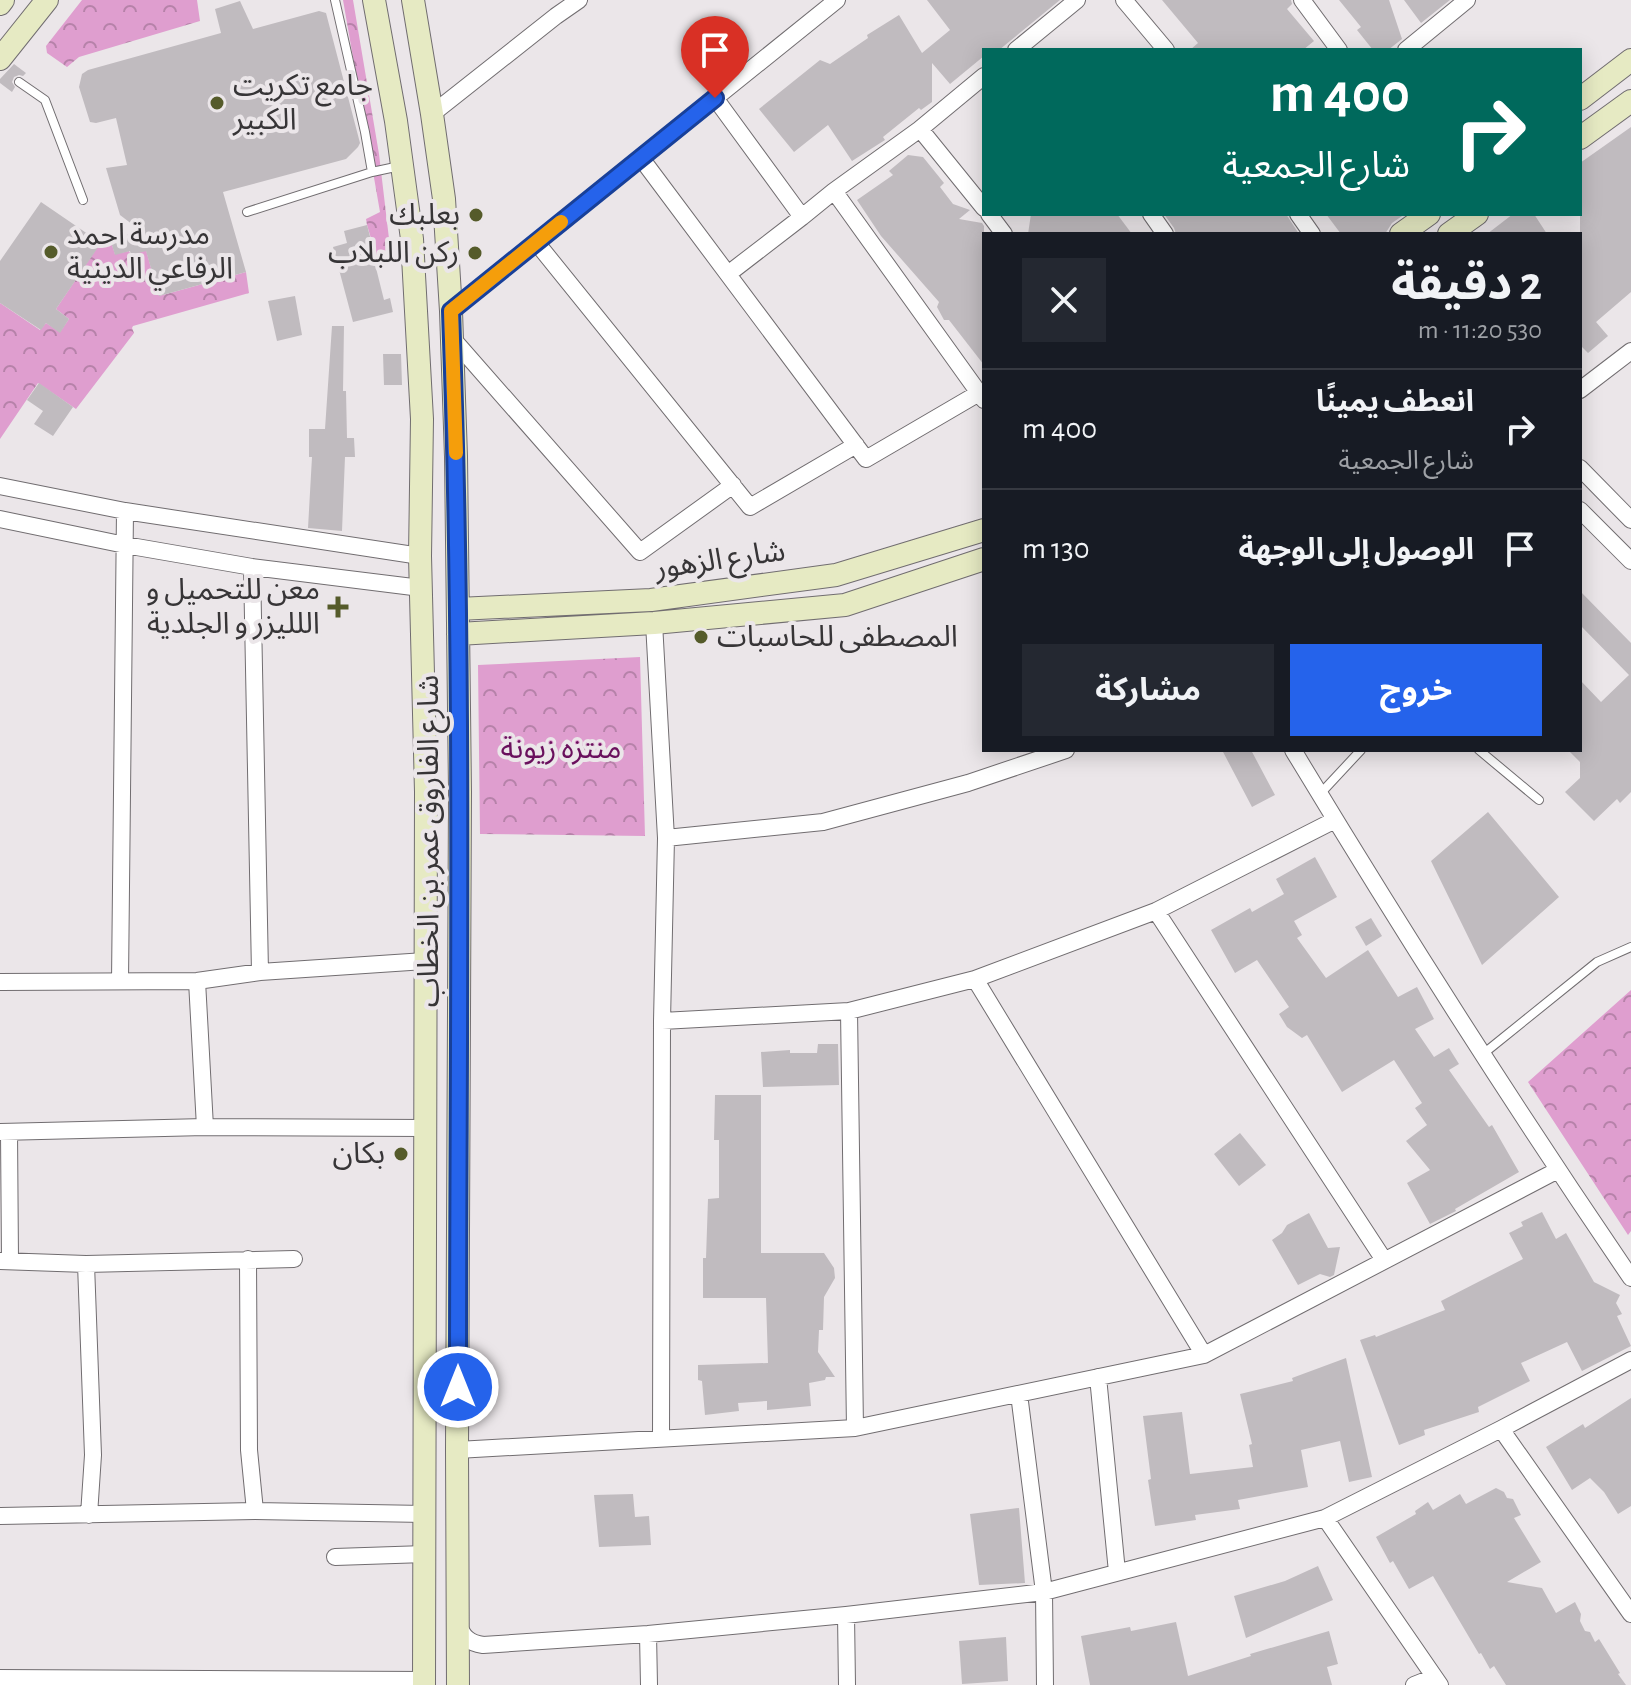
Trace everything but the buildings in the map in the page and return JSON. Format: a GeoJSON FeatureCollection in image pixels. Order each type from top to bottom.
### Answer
{"type":"FeatureCollection","features":[{"type":"Feature","properties":{"kind":"main road"},"geometry":{"type":"LineString","coordinates":[[0,59],[47,0]]}},
{"type":"Feature","properties":{"kind":"main road"},"geometry":{"type":"LineString","coordinates":[[374,0],[389,77],[412,239],[422,404],[420,556],[426,792],[424,1683]]}},
{"type":"Feature","properties":{"kind":"main road","name":"شارع الفاروق عمر بن الخطاب"},"geometry":{"type":"LineString","coordinates":[[413,0],[444,199],[452,338],[460,808],[458,1685]]}},
{"type":"Feature","properties":{"kind":"main road"},"geometry":{"type":"LineString","coordinates":[[1582,97],[1631,60]]}},
{"type":"Feature","properties":{"kind":"main road"},"geometry":{"type":"LineString","coordinates":[[1582,137],[1631,101]]}},
{"type":"Feature","properties":{"kind":"main road"},"geometry":{"type":"LineString","coordinates":[[1404,232],[1426,216]]}},
{"type":"Feature","properties":{"kind":"main road"},"geometry":{"type":"LineString","coordinates":[[1452,232],[1474,216]]}},
{"type":"Feature","properties":{"kind":"main road","name":"شارع الزهور"},"geometry":{"type":"LineString","coordinates":[[458,609],[651,600],[836,575],[982,531]]}},
{"type":"Feature","properties":{"kind":"main road","name":"شارع الزهور"},"geometry":{"type":"LineString","coordinates":[[458,634],[654,623],[845,605],[982,560]]}},
{"type":"Feature","properties":{"kind":"main road"},"geometry":{"type":"LineString","coordinates":[[836,575],[845,605]]}},
{"type":"Feature","properties":{"kind":"main road"},"geometry":{"type":"LineString","coordinates":[[425,1621],[458,1624]]}},
{"type":"Feature","properties":{"kind":"street"},"geometry":{"type":"LineString","coordinates":[[432,114],[579,0]]}},
{"type":"Feature","properties":{"kind":"street"},"geometry":{"type":"LineString","coordinates":[[451,311],[837,0]]}},
{"type":"Feature","properties":{"kind":"street"},"geometry":{"type":"LineString","coordinates":[[1018,48],[1077,0]]}},
{"type":"Feature","properties":{"kind":"street"},"geometry":{"type":"LineString","coordinates":[[1124,0],[1164,48]]}},
{"type":"Feature","properties":{"kind":"street"},"geometry":{"type":"LineString","coordinates":[[1302,0],[1338,48]]}},
{"type":"Feature","properties":{"kind":"street"},"geometry":{"type":"LineString","coordinates":[[1408,48],[1467,0]]}},
{"type":"Feature","properties":{"kind":"street"},"geometry":{"type":"LineString","coordinates":[[728,274],[920,129],[982,78]]}},
{"type":"Feature","properties":{"kind":"street"},"geometry":{"type":"LineString","coordinates":[[715,98],[802,217]]}},
{"type":"Feature","properties":{"kind":"street"},"geometry":{"type":"LineString","coordinates":[[920,129],[982,205]]}},
{"type":"Feature","properties":{"kind":"street"},"geometry":{"type":"LineString","coordinates":[[641,158],[866,459],[982,396],[834,191]]}},
{"type":"Feature","properties":{"kind":"street"},"geometry":{"type":"LineString","coordinates":[[536,242],[750,507],[856,445]]}},
{"type":"Feature","properties":{"kind":"street"},"geometry":{"type":"LineString","coordinates":[[452,338],[640,552],[733,485]]}},
{"type":"Feature","properties":{"kind":"street"},"geometry":{"type":"LineString","coordinates":[[1582,388],[1631,351]]}},
{"type":"Feature","properties":{"kind":"street"},"geometry":{"type":"LineString","coordinates":[[1582,470],[1631,520]]}},
{"type":"Feature","properties":{"kind":"street"},"geometry":{"type":"LineString","coordinates":[[0,486],[125,511],[420,556]]}},
{"type":"Feature","properties":{"kind":"street"},"geometry":{"type":"LineString","coordinates":[[120,981],[125,511]]}},
{"type":"Feature","properties":{"kind":"street"},"geometry":{"type":"LineString","coordinates":[[1582,512],[1631,561]]}},
{"type":"Feature","properties":{"kind":"street"},"geometry":{"type":"LineString","coordinates":[[0,519],[252,567],[421,588]]}},
{"type":"Feature","properties":{"kind":"street"},"geometry":{"type":"LineString","coordinates":[[252,567],[260,972]]}},
{"type":"Feature","properties":{"kind":"street"},"geometry":{"type":"LineString","coordinates":[[654,623],[666,838],[662,1021],[661,1439]]}},
{"type":"Feature","properties":{"kind":"street"},"geometry":{"type":"LineString","coordinates":[[666,838],[823,822],[968,783],[1060,752]]}},
{"type":"Feature","properties":{"kind":"street"},"geometry":{"type":"LineString","coordinates":[[1294,752],[1483,1054],[1631,1278]]}},
{"type":"Feature","properties":{"kind":"street"},"geometry":{"type":"LineString","coordinates":[[662,1021],[849,1011],[975,979],[1156,911],[1335,820]]}},
{"type":"Feature","properties":{"kind":"street"},"geometry":{"type":"LineString","coordinates":[[1156,911],[1384,1260]]}},
{"type":"Feature","properties":{"kind":"street"},"geometry":{"type":"LineString","coordinates":[[0,982],[197,981],[260,972],[425,961]]}},
{"type":"Feature","properties":{"kind":"street"},"geometry":{"type":"LineString","coordinates":[[975,979],[1204,1355]]}},
{"type":"Feature","properties":{"kind":"street"},"geometry":{"type":"LineString","coordinates":[[197,981],[205,1127]]}},
{"type":"Feature","properties":{"kind":"street"},"geometry":{"type":"LineString","coordinates":[[849,1011],[855,1428]]}},
{"type":"Feature","properties":{"kind":"street"},"geometry":{"type":"LineString","coordinates":[[294,1259],[86,1264],[5,1260],[5,1132],[205,1127],[426,1128]]}},
{"type":"Feature","properties":{"kind":"street"},"geometry":{"type":"LineString","coordinates":[[457,1450],[855,1428],[1204,1355],[1558,1170]]}},
{"type":"Feature","properties":{"kind":"street"},"geometry":{"type":"LineString","coordinates":[[248,1259],[249,1450],[255,1511]]}},
{"type":"Feature","properties":{"kind":"street"},"geometry":{"type":"LineString","coordinates":[[86,1264],[93,1455],[89,1515]]}},
{"type":"Feature","properties":{"kind":"street"},"geometry":{"type":"LineString","coordinates":[[458,1624],[467,1639],[483,1645],[648,1634],[1044,1592],[1325,1518],[1631,1360]]}},
{"type":"Feature","properties":{"kind":"street"},"geometry":{"type":"LineString","coordinates":[[1098,1377],[1117,1572]]}},
{"type":"Feature","properties":{"kind":"street"},"geometry":{"type":"LineString","coordinates":[[1019,1394],[1044,1592],[1045,1685]]}},
{"type":"Feature","properties":{"kind":"street"},"geometry":{"type":"LineString","coordinates":[[1501,1429],[1631,1614]]}},
{"type":"Feature","properties":{"kind":"street"},"geometry":{"type":"LineString","coordinates":[[0,1516],[255,1511],[425,1514]]}},
{"type":"Feature","properties":{"kind":"street"},"geometry":{"type":"LineString","coordinates":[[1325,1518],[1437,1681],[1414,1685]]}},
{"type":"Feature","properties":{"kind":"street"},"geometry":{"type":"LineString","coordinates":[[335,1557],[425,1554]]}},
{"type":"Feature","properties":{"kind":"street"},"geometry":{"type":"LineString","coordinates":[[846,1615],[847,1685]]}},
{"type":"Feature","properties":{"kind":"street"},"geometry":{"type":"LineString","coordinates":[[648,1634],[649,1685]]}},
{"type":"Feature","properties":{"kind":"street"},"geometry":{"type":"LineString","coordinates":[[0,1678],[424,1683]]}},
{"type":"Feature","properties":{"kind":"lane"},"geometry":{"type":"LineString","coordinates":[[335,0],[372,172]]}},
{"type":"Feature","properties":{"kind":"lane"},"geometry":{"type":"LineString","coordinates":[[19,82],[45,100],[83,200]]}},
{"type":"Feature","properties":{"kind":"lane"},"geometry":{"type":"LineString","coordinates":[[247,212],[402,165]]}},
{"type":"Feature","properties":{"kind":"lane"},"geometry":{"type":"LineString","coordinates":[[1320,794],[1359,752]]}},
{"type":"Feature","properties":{"kind":"lane"},"geometry":{"type":"LineString","coordinates":[[1481,752],[1539,800]]}},
{"type":"Feature","properties":{"kind":"lane"},"geometry":{"type":"LineString","coordinates":[[1483,1054],[1597,962],[1631,947]]}},
{"type":"Feature","properties":{"kind":"green space"},"geometry":{"type":"Polygon","coordinates":[[[82,0],[197,0],[200,21],[79,57],[67,67],[47,53],[46,46],[82,0]]]}},
{"type":"Feature","properties":{"kind":"green space"},"geometry":{"type":"Polygon","coordinates":[[[343,0],[353,0],[379,154],[392,264],[379,265],[367,225],[366,219],[380,212],[343,0]]]}},
{"type":"Feature","properties":{"kind":"green space"},"geometry":{"type":"Polygon","coordinates":[[[105,236],[110,239],[115,254],[129,251],[131,255],[146,250],[159,296],[246,272],[249,293],[133,326],[134,333],[76,409],[38,383],[0,439],[0,303],[40,330],[46,323],[60,332],[69,319],[56,309],[105,236]]]}},
{"type":"Feature","properties":{"kind":"green space","name":"منتزه زيونة"},"geometry":{"type":"Polygon","coordinates":[[[640,657],[645,836],[480,834],[478,665],[640,657]]]}},
{"type":"Feature","properties":{"kind":"green space"},"geometry":{"type":"Polygon","coordinates":[[[1631,990],[1631,1231],[1628,1235],[1528,1082],[1631,990]]]}},
{"type":"Feature","properties":{"kind":"slow traffic"},"geometry":{"type":"LineString","coordinates":[[456,453],[451,311],[561,222]]}},
{"type":"Feature","properties":{"kind":"place","name":"جامع تكريت الكبير"},"geometry":{"type":"Point","coordinates":[217,103]}},
{"type":"Feature","properties":{"kind":"place","name":"بعلبك"},"geometry":{"type":"Point","coordinates":[476,215]}},
{"type":"Feature","properties":{"kind":"place","name":"مدرسة احمد الرفاعي الدينية"},"geometry":{"type":"Point","coordinates":[51,252]}},
{"type":"Feature","properties":{"kind":"place","name":"ركن اللبلاب"},"geometry":{"type":"Point","coordinates":[475,253]}},
{"type":"Feature","properties":{"kind":"place","name":"معن للتحميل و اللليزر و الجلدية"},"geometry":{"type":"Point","coordinates":[338,607]}},
{"type":"Feature","properties":{"kind":"place","name":"المصطفى للحاسبات"},"geometry":{"type":"Point","coordinates":[701,637]}},
{"type":"Feature","properties":{"kind":"place","name":"بكان"},"geometry":{"type":"Point","coordinates":[401,1154]}},
{"type":"Feature","properties":{"kind":"route"},"geometry":{"type":"LineString","coordinates":[[458,1387],[460,792],[451,311],[715,98]]}}]}
